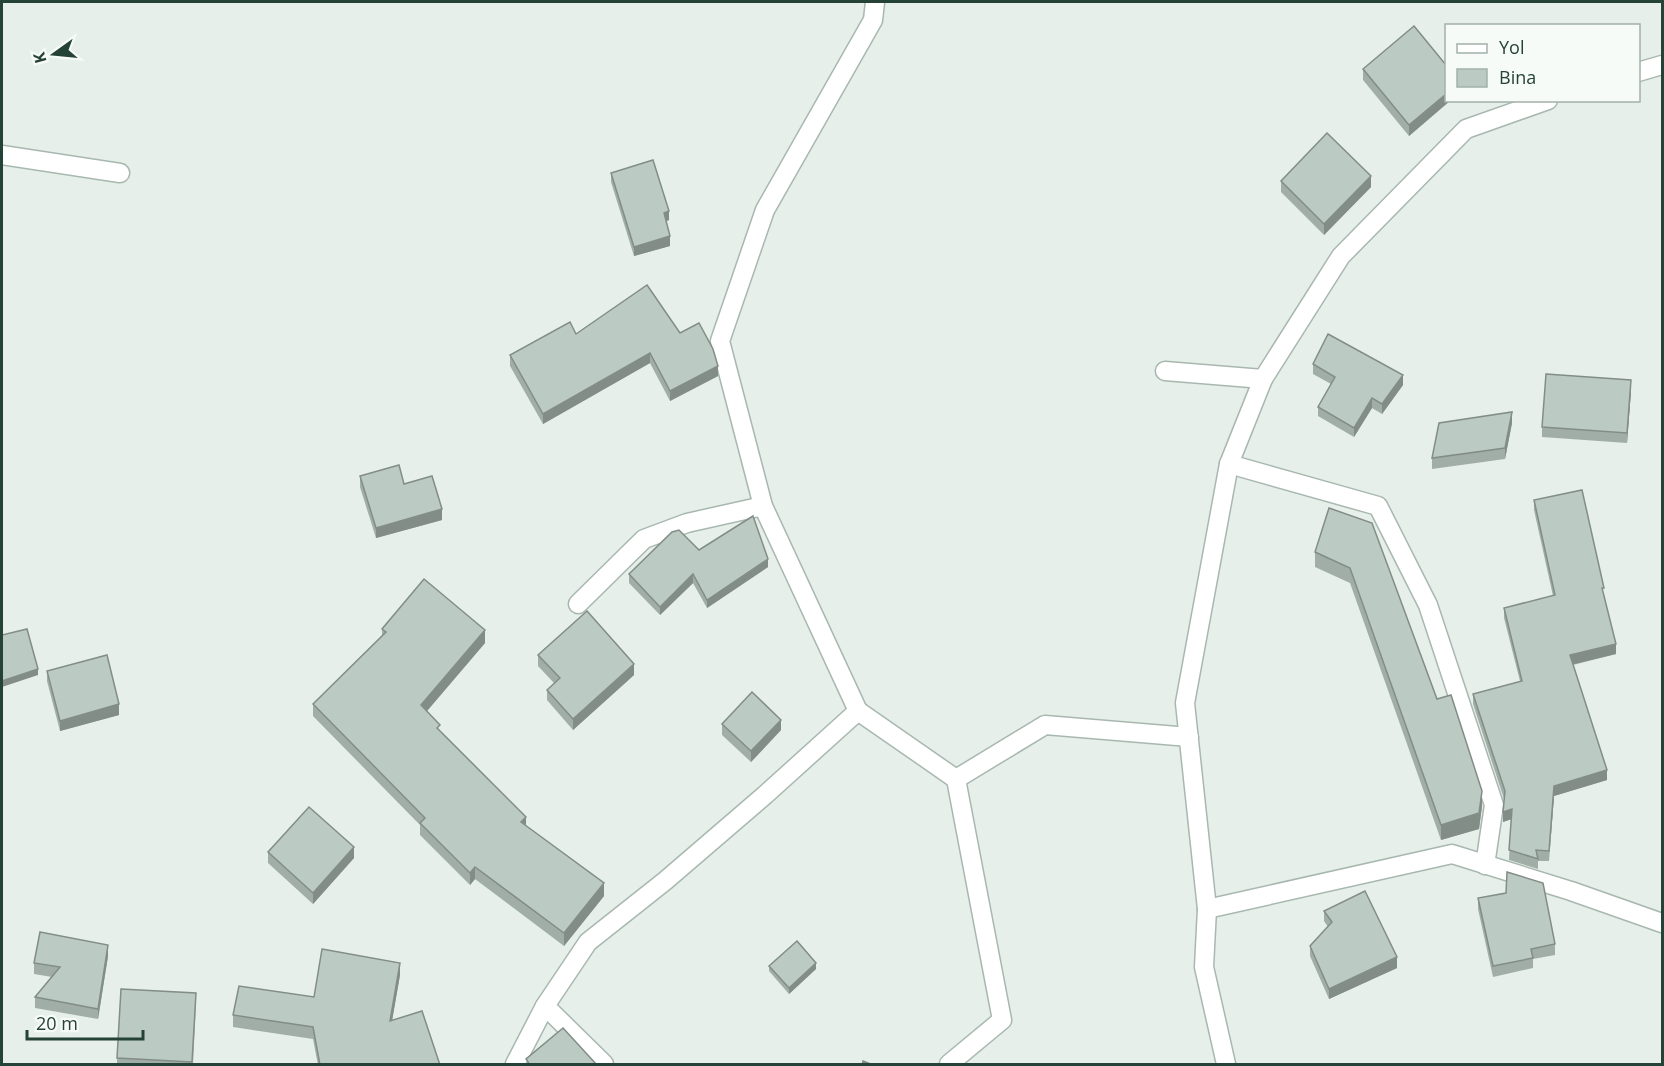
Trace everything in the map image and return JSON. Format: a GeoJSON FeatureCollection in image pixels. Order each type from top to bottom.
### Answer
{"type":"FeatureCollection","features":[{"type":"Feature","properties":{"kind":"street"},"geometry":{"type":"LineString","coordinates":[[875,2],[873,20],[765,210],[720,341],[763,506],[858,711],[956,779],[1002,1020],[950,1065]]}},
{"type":"Feature","properties":{"kind":"street"},"geometry":{"type":"LineString","coordinates":[[1640,71],[1662,65]]}},
{"type":"Feature","properties":{"kind":"street"},"geometry":{"type":"LineString","coordinates":[[1226,1065],[1204,967],[1207,909],[1185,703],[1229,464],[1263,379],[1341,256],[1466,129],[1542,102]]}},
{"type":"Feature","properties":{"kind":"street"},"geometry":{"type":"LineString","coordinates":[[2,155],[120,173]]}},
{"type":"Feature","properties":{"kind":"street"},"geometry":{"type":"LineString","coordinates":[[1165,371],[1263,379]]}},
{"type":"Feature","properties":{"kind":"street"},"geometry":{"type":"LineString","coordinates":[[1229,464],[1378,506],[1428,605],[1494,806],[1485,865]]}},
{"type":"Feature","properties":{"kind":"street"},"geometry":{"type":"LineString","coordinates":[[578,604],[644,539],[687,524],[763,506]]}},
{"type":"Feature","properties":{"kind":"street"},"geometry":{"type":"LineString","coordinates":[[515,1065],[545,1006],[588,942],[665,881],[858,711]]}},
{"type":"Feature","properties":{"kind":"street"},"geometry":{"type":"LineString","coordinates":[[956,779],[1045,725],[1189,737]]}},
{"type":"Feature","properties":{"kind":"street"},"geometry":{"type":"LineString","coordinates":[[1207,909],[1452,854],[1571,891],[1662,923]]}},
{"type":"Feature","properties":{"kind":"street"},"geometry":{"type":"LineString","coordinates":[[545,1006],[604,1065]]}},
{"type":"Feature","properties":{"kind":"building"},"geometry":{"type":"Polygon","coordinates":[[[1414,26],[1445,64],[1445,95],[1409,125],[1363,69],[1414,26]]]}},
{"type":"Feature","properties":{"kind":"building"},"geometry":{"type":"Polygon","coordinates":[[[1327,133],[1371,176],[1324,224],[1281,181],[1327,133]]]}},
{"type":"Feature","properties":{"kind":"building"},"geometry":{"type":"Polygon","coordinates":[[[653,160],[669,211],[664,213],[670,236],[634,247],[611,173],[653,160]]]}},
{"type":"Feature","properties":{"kind":"building"},"geometry":{"type":"Polygon","coordinates":[[[647,285],[680,333],[699,323],[713,349],[718,366],[670,391],[650,353],[543,414],[510,355],[570,322],[576,334],[647,285]]]}},
{"type":"Feature","properties":{"kind":"building"},"geometry":{"type":"Polygon","coordinates":[[[1328,334],[1403,375],[1382,404],[1372,398],[1354,428],[1318,407],[1335,377],[1313,364],[1328,334]]]}},
{"type":"Feature","properties":{"kind":"building"},"geometry":{"type":"Polygon","coordinates":[[[1546,374],[1631,380],[1627,433],[1542,427],[1546,374]]]}},
{"type":"Feature","properties":{"kind":"building"},"geometry":{"type":"Polygon","coordinates":[[[1512,412],[1505,448],[1432,458],[1439,423],[1512,412]]]}},
{"type":"Feature","properties":{"kind":"building"},"geometry":{"type":"Polygon","coordinates":[[[399,465],[404,484],[432,476],[442,509],[376,528],[360,476],[399,465]]]}},
{"type":"Feature","properties":{"kind":"building"},"geometry":{"type":"Polygon","coordinates":[[[1582,490],[1616,644],[1570,655],[1607,770],[1554,786],[1549,851],[1536,850],[1538,859],[1509,850],[1512,809],[1503,812],[1505,791],[1473,694],[1522,681],[1504,608],[1555,595],[1534,500],[1582,490]]]}},
{"type":"Feature","properties":{"kind":"building"},"geometry":{"type":"Polygon","coordinates":[[[1329,508],[1372,523],[1437,699],[1451,695],[1482,791],[1479,813],[1441,825],[1350,568],[1315,552],[1329,508]]]}},
{"type":"Feature","properties":{"kind":"building"},"geometry":{"type":"Polygon","coordinates":[[[753,516],[768,559],[707,600],[693,574],[660,607],[629,574],[672,532],[679,530],[699,550],[753,516]]]}},
{"type":"Feature","properties":{"kind":"building"},"geometry":{"type":"Polygon","coordinates":[[[424,579],[485,630],[421,705],[440,725],[437,728],[526,817],[521,822],[604,883],[564,933],[475,867],[470,873],[420,823],[425,818],[313,704],[386,632],[382,629],[424,579]]]}},
{"type":"Feature","properties":{"kind":"building"},"geometry":{"type":"Polygon","coordinates":[[[587,611],[634,664],[573,719],[547,690],[560,678],[538,655],[587,611]]]}},
{"type":"Feature","properties":{"kind":"building"},"geometry":{"type":"Polygon","coordinates":[[[27,629],[38,669],[2,681],[2,635],[27,629]]]}},
{"type":"Feature","properties":{"kind":"building"},"geometry":{"type":"Polygon","coordinates":[[[107,655],[119,704],[60,721],[47,671],[107,655]]]}},
{"type":"Feature","properties":{"kind":"building"},"geometry":{"type":"Polygon","coordinates":[[[752,692],[781,720],[751,751],[722,724],[752,692]]]}},
{"type":"Feature","properties":{"kind":"building"},"geometry":{"type":"Polygon","coordinates":[[[309,807],[354,847],[313,893],[268,852],[309,807]]]}},
{"type":"Feature","properties":{"kind":"building"},"geometry":{"type":"Polygon","coordinates":[[[1507,872],[1543,883],[1555,944],[1531,949],[1533,958],[1493,966],[1478,898],[1506,893],[1507,872]]]}},
{"type":"Feature","properties":{"kind":"building"},"geometry":{"type":"Polygon","coordinates":[[[1365,891],[1397,957],[1329,989],[1310,946],[1332,922],[1324,911],[1365,891]]]}},
{"type":"Feature","properties":{"kind":"building"},"geometry":{"type":"Polygon","coordinates":[[[40,932],[108,945],[98,1009],[35,997],[60,967],[34,963],[40,932]]]}},
{"type":"Feature","properties":{"kind":"building"},"geometry":{"type":"Polygon","coordinates":[[[797,941],[816,963],[789,988],[769,966],[797,941]]]}},
{"type":"Feature","properties":{"kind":"building"},"geometry":{"type":"Polygon","coordinates":[[[322,949],[400,963],[390,1021],[422,1011],[440,1065],[320,1065],[313,1027],[233,1015],[239,986],[314,997],[322,949]]]}},
{"type":"Feature","properties":{"kind":"building"},"geometry":{"type":"Polygon","coordinates":[[[121,989],[196,993],[192,1062],[117,1058],[121,989]]]}},
{"type":"Feature","properties":{"kind":"building"},"geometry":{"type":"Polygon","coordinates":[[[563,1028],[597,1065],[530,1065],[526,1059],[563,1028]]]}}]}
